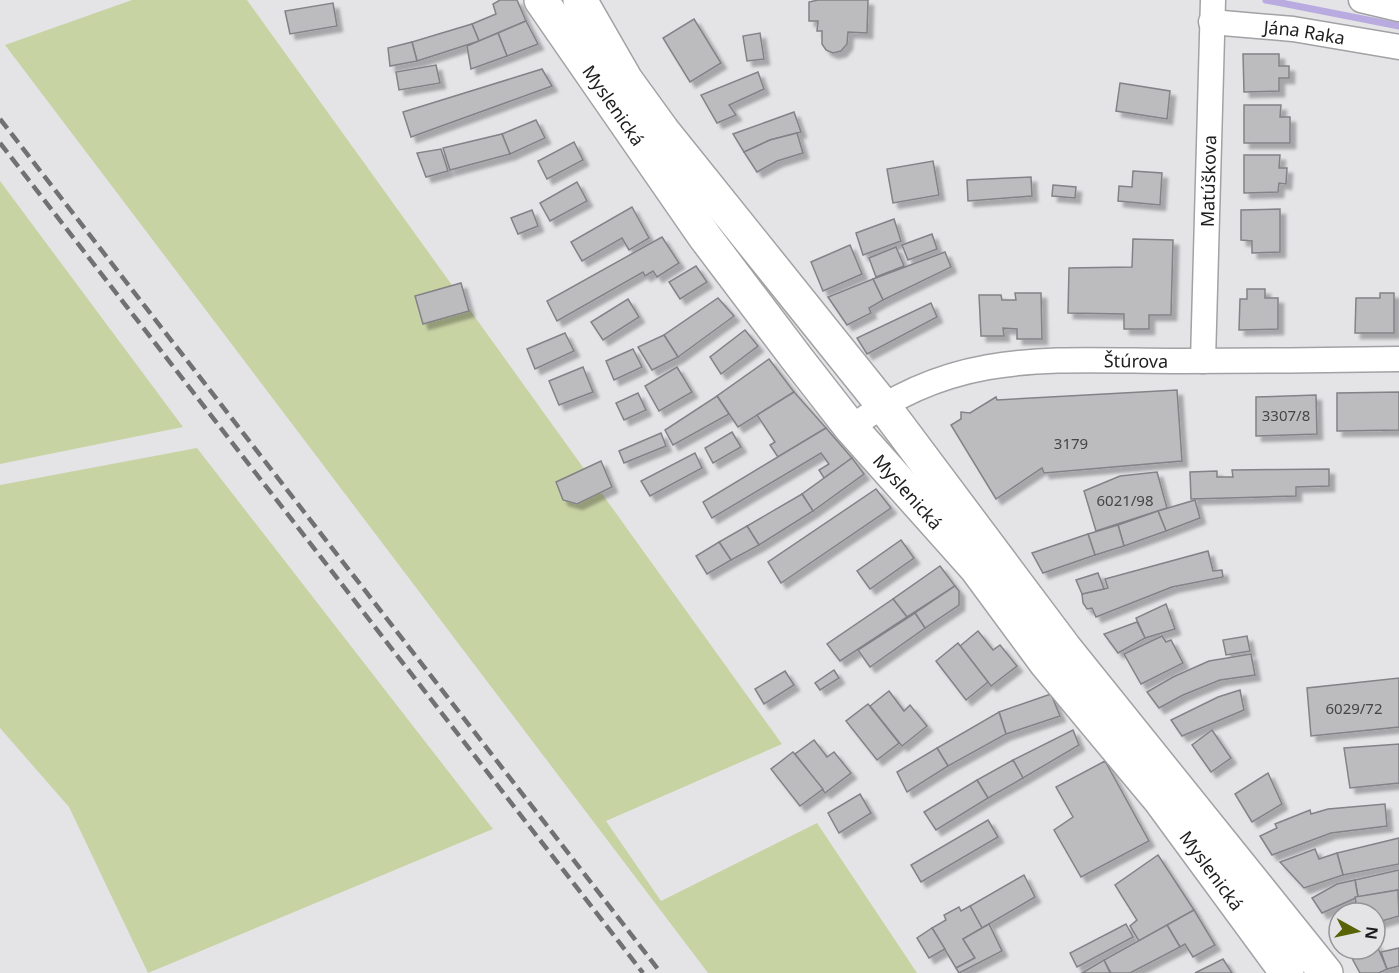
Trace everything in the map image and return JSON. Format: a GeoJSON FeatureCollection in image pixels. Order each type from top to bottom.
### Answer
{"type":"FeatureCollection","features":[{"type":"Feature","properties":{"kind":"main road","name":"Myslenická"},"geometry":{"type":"LineString","coordinates":[[541,0],[705,237],[851,428],[976,568],[1046,663],[1160,800],[1287,973]]}},
{"type":"Feature","properties":{"kind":"main road","name":"Myslenická"},"geometry":{"type":"LineString","coordinates":[[580,0],[626,80],[663,131],[882,404],[1064,647],[1326,973]]}},
{"type":"Feature","properties":{"kind":"street"},"geometry":{"type":"LineString","coordinates":[[1361,0],[1399,9]]}},
{"type":"Feature","properties":{"kind":"street","name":"Jána Raka"},"geometry":{"type":"LineString","coordinates":[[1212,10],[1293,29],[1399,47]]}},
{"type":"Feature","properties":{"kind":"street","name":"Matúškova"},"geometry":{"type":"LineString","coordinates":[[1203,361],[1212,10]]}},
{"type":"Feature","properties":{"kind":"street","name":"Štúrova"},"geometry":{"type":"LineString","coordinates":[[851,428],[882,404],[936,379],[979,367],[1056,361],[1399,359]]}},
{"type":"Feature","properties":{"kind":"green space"},"geometry":{"type":"Polygon","coordinates":[[[132,0],[247,0],[782,744],[606,821],[661,901],[817,823],[917,973],[708,973],[5,45],[132,0]]]}},
{"type":"Feature","properties":{"kind":"green space"},"geometry":{"type":"Polygon","coordinates":[[[0,181],[183,427],[0,464],[0,181]]]}},
{"type":"Feature","properties":{"kind":"green space"},"geometry":{"type":"Polygon","coordinates":[[[197,448],[493,829],[148,973],[69,807],[0,728],[0,485],[197,448]]]}},
{"type":"Feature","properties":{"kind":"building"},"geometry":{"type":"Polygon","coordinates":[[[500,0],[517,0],[526,21],[479,41],[472,24],[496,14],[493,4],[500,0]]]}},
{"type":"Feature","properties":{"kind":"building"},"geometry":{"type":"Polygon","coordinates":[[[868,0],[867,33],[848,32],[847,44],[841,51],[833,53],[826,50],[822,44],[822,31],[817,31],[818,21],[809,21],[809,2],[868,0]]]}},
{"type":"Feature","properties":{"kind":"building"},"geometry":{"type":"Polygon","coordinates":[[[333,3],[337,26],[290,34],[285,11],[333,3]]]}},
{"type":"Feature","properties":{"kind":"building"},"geometry":{"type":"Polygon","coordinates":[[[694,19],[721,63],[690,82],[663,38],[694,19]]]}},
{"type":"Feature","properties":{"kind":"building"},"geometry":{"type":"Polygon","coordinates":[[[526,21],[538,44],[507,56],[498,33],[526,21]]]}},
{"type":"Feature","properties":{"kind":"building"},"geometry":{"type":"Polygon","coordinates":[[[472,24],[479,41],[417,61],[412,42],[472,24]]]}},
{"type":"Feature","properties":{"kind":"building"},"geometry":{"type":"Polygon","coordinates":[[[498,33],[507,56],[471,69],[467,46],[498,33]]]}},
{"type":"Feature","properties":{"kind":"building"},"geometry":{"type":"Polygon","coordinates":[[[760,33],[764,59],[747,61],[743,36],[760,33]]]}},
{"type":"Feature","properties":{"kind":"building"},"geometry":{"type":"Polygon","coordinates":[[[412,42],[417,61],[390,66],[388,48],[412,42]]]}},
{"type":"Feature","properties":{"kind":"building"},"geometry":{"type":"Polygon","coordinates":[[[1243,54],[1279,54],[1279,66],[1289,66],[1289,78],[1279,78],[1279,91],[1244,92],[1243,54]]]}},
{"type":"Feature","properties":{"kind":"building"},"geometry":{"type":"Polygon","coordinates":[[[436,65],[440,83],[399,90],[396,72],[436,65]]]}},
{"type":"Feature","properties":{"kind":"building"},"geometry":{"type":"Polygon","coordinates":[[[542,69],[552,86],[411,137],[403,112],[542,69]]]}},
{"type":"Feature","properties":{"kind":"building"},"geometry":{"type":"Polygon","coordinates":[[[758,72],[764,89],[729,105],[736,115],[717,123],[701,95],[758,72]]]}},
{"type":"Feature","properties":{"kind":"building"},"geometry":{"type":"Polygon","coordinates":[[[1120,83],[1170,91],[1167,119],[1116,111],[1120,83]]]}},
{"type":"Feature","properties":{"kind":"building"},"geometry":{"type":"Polygon","coordinates":[[[1244,105],[1281,105],[1280,117],[1290,117],[1290,143],[1244,143],[1244,105]]]}},
{"type":"Feature","properties":{"kind":"building"},"geometry":{"type":"Polygon","coordinates":[[[794,112],[801,132],[770,140],[744,152],[733,134],[794,112]]]}},
{"type":"Feature","properties":{"kind":"building"},"geometry":{"type":"Polygon","coordinates":[[[536,120],[545,138],[510,154],[502,134],[536,120]]]}},
{"type":"Feature","properties":{"kind":"building"},"geometry":{"type":"Polygon","coordinates":[[[797,133],[803,153],[777,161],[757,172],[744,152],[770,140],[797,133]]]}},
{"type":"Feature","properties":{"kind":"building"},"geometry":{"type":"Polygon","coordinates":[[[502,134],[510,154],[450,170],[443,148],[502,134]]]}},
{"type":"Feature","properties":{"kind":"building"},"geometry":{"type":"Polygon","coordinates":[[[574,142],[583,160],[547,179],[538,161],[574,142]]]}},
{"type":"Feature","properties":{"kind":"building"},"geometry":{"type":"Polygon","coordinates":[[[441,149],[448,171],[426,177],[417,153],[441,149]]]}},
{"type":"Feature","properties":{"kind":"building"},"geometry":{"type":"Polygon","coordinates":[[[1244,155],[1280,155],[1279,168],[1287,168],[1286,184],[1279,183],[1278,192],[1244,193],[1244,155]]]}},
{"type":"Feature","properties":{"kind":"building"},"geometry":{"type":"Polygon","coordinates":[[[933,161],[939,195],[893,203],[887,169],[933,161]]]}},
{"type":"Feature","properties":{"kind":"building"},"geometry":{"type":"Polygon","coordinates":[[[1133,171],[1162,173],[1160,205],[1118,201],[1119,186],[1132,187],[1133,171]]]}},
{"type":"Feature","properties":{"kind":"building"},"geometry":{"type":"Polygon","coordinates":[[[1031,177],[1032,196],[968,201],[967,180],[1031,177]]]}},
{"type":"Feature","properties":{"kind":"building"},"geometry":{"type":"Polygon","coordinates":[[[577,182],[587,201],[550,221],[540,203],[577,182]]]}},
{"type":"Feature","properties":{"kind":"building"},"geometry":{"type":"Polygon","coordinates":[[[1053,185],[1076,187],[1075,198],[1052,196],[1053,185]]]}},
{"type":"Feature","properties":{"kind":"building"},"geometry":{"type":"Polygon","coordinates":[[[632,207],[649,238],[629,250],[622,238],[582,261],[571,242],[632,207]]]}},
{"type":"Feature","properties":{"kind":"building"},"geometry":{"type":"Polygon","coordinates":[[[1280,209],[1280,252],[1252,253],[1252,241],[1241,240],[1241,210],[1280,209]]]}},
{"type":"Feature","properties":{"kind":"building"},"geometry":{"type":"Polygon","coordinates":[[[532,210],[538,226],[518,234],[511,218],[532,210]]]}},
{"type":"Feature","properties":{"kind":"building"},"geometry":{"type":"Polygon","coordinates":[[[894,219],[901,241],[863,255],[856,233],[894,219]]]}},
{"type":"Feature","properties":{"kind":"building"},"geometry":{"type":"Polygon","coordinates":[[[932,234],[937,249],[908,260],[902,245],[932,234]]]}},
{"type":"Feature","properties":{"kind":"building"},"geometry":{"type":"Polygon","coordinates":[[[662,237],[679,263],[657,277],[653,271],[645,276],[643,272],[557,321],[547,301],[662,237]]]}},
{"type":"Feature","properties":{"kind":"building"},"geometry":{"type":"Polygon","coordinates":[[[1133,239],[1173,240],[1171,315],[1149,315],[1149,329],[1124,329],[1124,314],[1068,313],[1069,268],[1132,267],[1133,239]]]}},
{"type":"Feature","properties":{"kind":"building"},"geometry":{"type":"Polygon","coordinates":[[[850,245],[862,274],[823,291],[811,262],[850,245]]]}},
{"type":"Feature","properties":{"kind":"building"},"geometry":{"type":"Polygon","coordinates":[[[896,247],[904,266],[876,277],[869,258],[896,247]]]}},
{"type":"Feature","properties":{"kind":"building"},"geometry":{"type":"Polygon","coordinates":[[[945,252],[951,267],[883,300],[873,279],[945,252]]]}},
{"type":"Feature","properties":{"kind":"building"},"geometry":{"type":"Polygon","coordinates":[[[696,266],[707,282],[680,299],[669,282],[696,266]]]}},
{"type":"Feature","properties":{"kind":"building"},"geometry":{"type":"Polygon","coordinates":[[[873,279],[883,300],[869,308],[871,313],[847,325],[828,297],[873,279]]]}},
{"type":"Feature","properties":{"kind":"building"},"geometry":{"type":"Polygon","coordinates":[[[461,283],[469,311],[423,324],[415,296],[461,283]]]}},
{"type":"Feature","properties":{"kind":"building"},"geometry":{"type":"Polygon","coordinates":[[[1247,289],[1265,289],[1265,298],[1278,298],[1278,329],[1239,330],[1240,299],[1247,299],[1247,289]]]}},
{"type":"Feature","properties":{"kind":"building"},"geometry":{"type":"Polygon","coordinates":[[[1015,293],[1041,293],[1042,339],[1017,339],[1017,329],[1003,328],[1004,336],[981,336],[979,295],[1001,295],[1002,300],[1016,300],[1015,293]]]}},
{"type":"Feature","properties":{"kind":"building"},"geometry":{"type":"Polygon","coordinates":[[[1380,293],[1394,293],[1394,333],[1355,333],[1356,298],[1380,298],[1380,293]]]}},
{"type":"Feature","properties":{"kind":"building"},"geometry":{"type":"Polygon","coordinates":[[[718,298],[734,316],[678,357],[664,335],[718,298]]]}},
{"type":"Feature","properties":{"kind":"building"},"geometry":{"type":"Polygon","coordinates":[[[628,299],[639,317],[603,340],[591,322],[628,299]]]}},
{"type":"Feature","properties":{"kind":"building"},"geometry":{"type":"Polygon","coordinates":[[[931,303],[937,317],[867,354],[857,338],[931,303]]]}},
{"type":"Feature","properties":{"kind":"building"},"geometry":{"type":"Polygon","coordinates":[[[745,330],[758,346],[721,374],[710,357],[745,330]]]}},
{"type":"Feature","properties":{"kind":"building"},"geometry":{"type":"Polygon","coordinates":[[[565,333],[574,351],[535,369],[527,349],[565,333]]]}},
{"type":"Feature","properties":{"kind":"building"},"geometry":{"type":"Polygon","coordinates":[[[664,335],[678,357],[652,370],[638,347],[664,335]]]}},
{"type":"Feature","properties":{"kind":"building"},"geometry":{"type":"Polygon","coordinates":[[[633,349],[642,367],[614,380],[606,361],[633,349]]]}},
{"type":"Feature","properties":{"kind":"building"},"geometry":{"type":"Polygon","coordinates":[[[769,359],[794,392],[738,427],[717,396],[769,359]]]}},
{"type":"Feature","properties":{"kind":"building"},"geometry":{"type":"Polygon","coordinates":[[[583,367],[593,392],[559,405],[549,381],[583,367]]]}},
{"type":"Feature","properties":{"kind":"building"},"geometry":{"type":"Polygon","coordinates":[[[677,367],[692,392],[659,411],[645,386],[677,367]]]}},
{"type":"Feature","properties":{"kind":"building"},"geometry":{"type":"Polygon","coordinates":[[[1177,390],[1182,461],[1044,473],[1042,468],[996,499],[951,425],[961,419],[961,412],[970,413],[996,397],[997,400],[1177,390]]]}},
{"type":"Feature","properties":{"kind":"building"},"geometry":{"type":"Polygon","coordinates":[[[794,392],[826,428],[778,457],[770,445],[775,442],[757,415],[794,392]]]}},
{"type":"Feature","properties":{"kind":"building"},"geometry":{"type":"Polygon","coordinates":[[[1399,392],[1399,430],[1337,431],[1337,393],[1399,392]]]}},
{"type":"Feature","properties":{"kind":"building"},"geometry":{"type":"Polygon","coordinates":[[[638,393],[646,410],[624,420],[616,403],[638,393]]]}},
{"type":"Feature","properties":{"kind":"building"},"geometry":{"type":"Polygon","coordinates":[[[1316,395],[1317,434],[1256,436],[1256,397],[1316,395]]]}},
{"type":"Feature","properties":{"kind":"building"},"geometry":{"type":"Polygon","coordinates":[[[717,396],[729,414],[673,445],[665,430],[717,396]]]}},
{"type":"Feature","properties":{"kind":"building"},"geometry":{"type":"Polygon","coordinates":[[[826,428],[852,458],[824,478],[819,470],[829,464],[821,453],[712,518],[703,502],[826,428]]]}},
{"type":"Feature","properties":{"kind":"building"},"geometry":{"type":"Polygon","coordinates":[[[732,432],[741,447],[713,463],[705,448],[732,432]]]}},
{"type":"Feature","properties":{"kind":"building"},"geometry":{"type":"Polygon","coordinates":[[[661,433],[666,446],[624,463],[619,451],[661,433]]]}},
{"type":"Feature","properties":{"kind":"building"},"geometry":{"type":"Polygon","coordinates":[[[695,453],[702,468],[650,496],[641,481],[695,453]]]}},
{"type":"Feature","properties":{"kind":"building"},"geometry":{"type":"Polygon","coordinates":[[[852,458],[864,474],[813,511],[802,494],[852,458]]]}},
{"type":"Feature","properties":{"kind":"building"},"geometry":{"type":"Polygon","coordinates":[[[601,461],[612,487],[577,504],[563,500],[556,482],[601,461]]]}},
{"type":"Feature","properties":{"kind":"building"},"geometry":{"type":"Polygon","coordinates":[[[1329,469],[1329,486],[1296,487],[1296,496],[1191,499],[1190,472],[1217,471],[1217,477],[1233,477],[1232,470],[1329,469]]]}},
{"type":"Feature","properties":{"kind":"building"},"geometry":{"type":"Polygon","coordinates":[[[1157,472],[1167,508],[1096,531],[1084,491],[1120,476],[1157,472]]]}},
{"type":"Feature","properties":{"kind":"building"},"geometry":{"type":"Polygon","coordinates":[[[876,489],[891,508],[781,583],[768,562],[876,489]]]}},
{"type":"Feature","properties":{"kind":"building"},"geometry":{"type":"Polygon","coordinates":[[[802,494],[813,511],[759,545],[747,526],[802,494]]]}},
{"type":"Feature","properties":{"kind":"building"},"geometry":{"type":"Polygon","coordinates":[[[1195,500],[1200,518],[1166,531],[1158,511],[1195,500]]]}},
{"type":"Feature","properties":{"kind":"building"},"geometry":{"type":"Polygon","coordinates":[[[1158,511],[1166,531],[1124,546],[1118,525],[1158,511]]]}},
{"type":"Feature","properties":{"kind":"building"},"geometry":{"type":"Polygon","coordinates":[[[1118,525],[1124,546],[1095,555],[1088,534],[1118,525]]]}},
{"type":"Feature","properties":{"kind":"building"},"geometry":{"type":"Polygon","coordinates":[[[747,526],[759,545],[731,560],[719,542],[747,526]]]}},
{"type":"Feature","properties":{"kind":"building"},"geometry":{"type":"Polygon","coordinates":[[[1088,534],[1095,555],[1043,573],[1032,553],[1088,534]]]}},
{"type":"Feature","properties":{"kind":"building"},"geometry":{"type":"Polygon","coordinates":[[[901,540],[914,558],[870,589],[857,571],[901,540]]]}},
{"type":"Feature","properties":{"kind":"building"},"geometry":{"type":"Polygon","coordinates":[[[719,542],[731,560],[707,574],[696,556],[719,542]]]}},
{"type":"Feature","properties":{"kind":"building"},"geometry":{"type":"Polygon","coordinates":[[[1208,551],[1213,571],[1222,570],[1223,577],[1172,587],[1096,617],[1092,608],[1087,609],[1083,603],[1082,594],[1108,588],[1105,579],[1208,551]]]}},
{"type":"Feature","properties":{"kind":"building"},"geometry":{"type":"Polygon","coordinates":[[[940,566],[955,586],[907,617],[893,599],[940,566]]]}},
{"type":"Feature","properties":{"kind":"building"},"geometry":{"type":"Polygon","coordinates":[[[1098,573],[1104,589],[1082,594],[1076,580],[1098,573]]]}},
{"type":"Feature","properties":{"kind":"building"},"geometry":{"type":"Polygon","coordinates":[[[955,586],[959,591],[959,605],[925,628],[915,613],[955,586]]]}},
{"type":"Feature","properties":{"kind":"building"},"geometry":{"type":"Polygon","coordinates":[[[893,599],[907,617],[840,661],[827,644],[893,599]]]}},
{"type":"Feature","properties":{"kind":"building"},"geometry":{"type":"Polygon","coordinates":[[[1166,604],[1175,629],[1145,638],[1136,618],[1166,604]]]}},
{"type":"Feature","properties":{"kind":"building"},"geometry":{"type":"Polygon","coordinates":[[[915,613],[925,628],[870,667],[858,650],[915,613]]]}},
{"type":"Feature","properties":{"kind":"building"},"geometry":{"type":"Polygon","coordinates":[[[1137,622],[1145,638],[1118,653],[1104,634],[1137,622]]]}},
{"type":"Feature","properties":{"kind":"building"},"geometry":{"type":"Polygon","coordinates":[[[978,631],[993,650],[1000,645],[1017,666],[991,686],[960,646],[978,631]]]}},
{"type":"Feature","properties":{"kind":"building"},"geometry":{"type":"Polygon","coordinates":[[[1162,636],[1166,642],[1171,640],[1183,663],[1141,684],[1124,654],[1162,636]]]}},
{"type":"Feature","properties":{"kind":"building"},"geometry":{"type":"Polygon","coordinates":[[[1247,636],[1250,651],[1226,655],[1223,640],[1247,636]]]}},
{"type":"Feature","properties":{"kind":"building"},"geometry":{"type":"Polygon","coordinates":[[[958,643],[988,682],[966,700],[936,661],[958,643]]]}},
{"type":"Feature","properties":{"kind":"building"},"geometry":{"type":"Polygon","coordinates":[[[1251,654],[1255,675],[1220,680],[1183,695],[1159,708],[1147,692],[1209,661],[1251,654]]]}},
{"type":"Feature","properties":{"kind":"building"},"geometry":{"type":"Polygon","coordinates":[[[834,670],[839,678],[820,690],[815,683],[834,670]]]}},
{"type":"Feature","properties":{"kind":"building"},"geometry":{"type":"Polygon","coordinates":[[[785,671],[794,685],[764,704],[755,689],[785,671]]]}},
{"type":"Feature","properties":{"kind":"building"},"geometry":{"type":"Polygon","coordinates":[[[1399,678],[1399,727],[1311,736],[1307,688],[1399,678]]]}},
{"type":"Feature","properties":{"kind":"building"},"geometry":{"type":"Polygon","coordinates":[[[1240,690],[1244,710],[1182,736],[1171,720],[1218,697],[1240,690]]]}},
{"type":"Feature","properties":{"kind":"building"},"geometry":{"type":"Polygon","coordinates":[[[889,691],[904,711],[910,705],[927,726],[902,746],[870,706],[889,691]]]}},
{"type":"Feature","properties":{"kind":"building"},"geometry":{"type":"Polygon","coordinates":[[[1051,694],[1060,716],[1006,734],[999,712],[1051,694]]]}},
{"type":"Feature","properties":{"kind":"building"},"geometry":{"type":"Polygon","coordinates":[[[868,704],[899,743],[877,760],[846,721],[868,704]]]}},
{"type":"Feature","properties":{"kind":"building"},"geometry":{"type":"Polygon","coordinates":[[[999,712],[1006,734],[948,766],[937,748],[999,712]]]}},
{"type":"Feature","properties":{"kind":"building"},"geometry":{"type":"Polygon","coordinates":[[[1073,730],[1079,745],[1023,778],[1013,760],[1073,730]]]}},
{"type":"Feature","properties":{"kind":"building"},"geometry":{"type":"Polygon","coordinates":[[[1212,730],[1231,758],[1211,772],[1192,745],[1212,730]]]}},
{"type":"Feature","properties":{"kind":"building"},"geometry":{"type":"Polygon","coordinates":[[[814,740],[827,757],[834,752],[851,773],[825,793],[795,754],[814,740]]]}},
{"type":"Feature","properties":{"kind":"building"},"geometry":{"type":"Polygon","coordinates":[[[1399,744],[1399,783],[1350,788],[1344,748],[1399,744]]]}},
{"type":"Feature","properties":{"kind":"building"},"geometry":{"type":"Polygon","coordinates":[[[937,748],[948,766],[907,792],[897,772],[937,748]]]}},
{"type":"Feature","properties":{"kind":"building"},"geometry":{"type":"Polygon","coordinates":[[[793,752],[823,789],[800,806],[771,769],[793,752]]]}},
{"type":"Feature","properties":{"kind":"building"},"geometry":{"type":"Polygon","coordinates":[[[1013,760],[1023,778],[988,798],[977,780],[1013,760]]]}},
{"type":"Feature","properties":{"kind":"building"},"geometry":{"type":"Polygon","coordinates":[[[1105,761],[1149,841],[1081,877],[1054,830],[1073,817],[1056,787],[1105,761]]]}},
{"type":"Feature","properties":{"kind":"building"},"geometry":{"type":"Polygon","coordinates":[[[1268,773],[1282,804],[1252,822],[1235,794],[1268,773]]]}},
{"type":"Feature","properties":{"kind":"building"},"geometry":{"type":"Polygon","coordinates":[[[977,780],[988,798],[936,830],[924,812],[977,780]]]}},
{"type":"Feature","properties":{"kind":"building"},"geometry":{"type":"Polygon","coordinates":[[[860,794],[871,813],[839,833],[828,813],[860,794]]]}},
{"type":"Feature","properties":{"kind":"building"},"geometry":{"type":"Polygon","coordinates":[[[1385,804],[1387,826],[1331,833],[1272,855],[1260,836],[1277,828],[1275,824],[1310,810],[1311,814],[1328,809],[1385,804]]]}},
{"type":"Feature","properties":{"kind":"building"},"geometry":{"type":"Polygon","coordinates":[[[988,820],[998,837],[921,882],[911,865],[988,820]]]}},
{"type":"Feature","properties":{"kind":"building"},"geometry":{"type":"Polygon","coordinates":[[[1399,838],[1399,864],[1343,875],[1337,853],[1399,838]]]}},
{"type":"Feature","properties":{"kind":"building"},"geometry":{"type":"Polygon","coordinates":[[[1315,849],[1319,859],[1337,853],[1343,875],[1304,888],[1280,862],[1315,849]]]}},
{"type":"Feature","properties":{"kind":"building"},"geometry":{"type":"Polygon","coordinates":[[[1158,855],[1194,910],[1139,941],[1130,926],[1137,920],[1115,885],[1158,855]]]}},
{"type":"Feature","properties":{"kind":"building"},"geometry":{"type":"Polygon","coordinates":[[[1399,870],[1399,890],[1358,897],[1355,880],[1399,870]]]}},
{"type":"Feature","properties":{"kind":"building"},"geometry":{"type":"Polygon","coordinates":[[[1024,875],[1035,897],[982,928],[970,906],[1024,875]]]}},
{"type":"Feature","properties":{"kind":"building"},"geometry":{"type":"Polygon","coordinates":[[[1355,880],[1358,897],[1349,901],[1327,901],[1327,911],[1322,913],[1312,898],[1337,884],[1355,880]]]}},
{"type":"Feature","properties":{"kind":"building"},"geometry":{"type":"Polygon","coordinates":[[[1398,890],[1399,916],[1387,920],[1387,901],[1356,901],[1355,897],[1398,890]]]}},
{"type":"Feature","properties":{"kind":"building"},"geometry":{"type":"Polygon","coordinates":[[[970,906],[982,928],[963,939],[975,958],[956,968],[932,928],[946,920],[944,915],[959,907],[961,911],[970,906]]]}},
{"type":"Feature","properties":{"kind":"building"},"geometry":{"type":"Polygon","coordinates":[[[1194,910],[1215,945],[1193,957],[1185,944],[1180,947],[1167,925],[1194,910]]]}},
{"type":"Feature","properties":{"kind":"building"},"geometry":{"type":"Polygon","coordinates":[[[989,924],[1002,951],[959,973],[956,968],[975,958],[963,939],[989,924]]]}},
{"type":"Feature","properties":{"kind":"building"},"geometry":{"type":"Polygon","coordinates":[[[1126,924],[1133,937],[1077,967],[1070,953],[1126,924]]]}},
{"type":"Feature","properties":{"kind":"building"},"geometry":{"type":"Polygon","coordinates":[[[1167,925],[1180,947],[1130,973],[1111,973],[1104,960],[1167,925]]]}},
{"type":"Feature","properties":{"kind":"building"},"geometry":{"type":"Polygon","coordinates":[[[932,928],[945,949],[929,958],[917,938],[932,928]]]}},
{"type":"Feature","properties":{"kind":"building"},"geometry":{"type":"Polygon","coordinates":[[[1399,948],[1399,966],[1387,969],[1384,961],[1387,961],[1387,951],[1399,948]]]}},
{"type":"Feature","properties":{"kind":"building"},"geometry":{"type":"Polygon","coordinates":[[[1223,959],[1232,973],[1195,973],[1223,959]]]}},
{"type":"Feature","properties":{"kind":"building"},"geometry":{"type":"Polygon","coordinates":[[[1104,960],[1110,973],[1082,973],[1104,960]]]}},
{"type":"Feature","properties":{"kind":"building"},"geometry":{"type":"Polygon","coordinates":[[[1353,961],[1384,961],[1387,969],[1379,973],[1360,973],[1353,961]]]}},
{"type":"Feature","properties":{"kind":"waterway"},"geometry":{"type":"LineString","coordinates":[[1266,0],[1399,26]]}},
{"type":"Feature","properties":{"kind":"railway"},"geometry":{"type":"LineString","coordinates":[[0,119],[661,973]]}},
{"type":"Feature","properties":{"kind":"railway"},"geometry":{"type":"LineString","coordinates":[[0,143],[643,973]]}}]}
